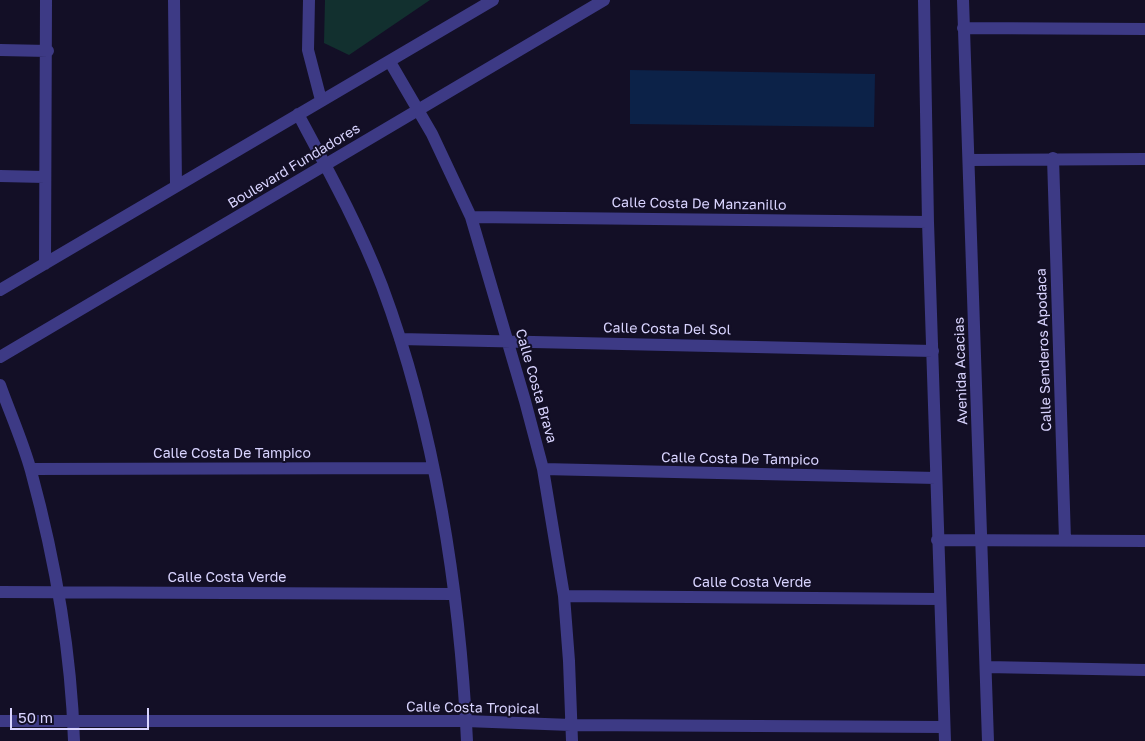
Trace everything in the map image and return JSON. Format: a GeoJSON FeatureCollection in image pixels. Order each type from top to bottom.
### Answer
{"type":"FeatureCollection","features":[{"type":"Feature","properties":{"kind":"street"},"geometry":{"type":"LineString","coordinates":[[45,264],[48,52],[46,0]]}},
{"type":"Feature","properties":{"kind":"street"},"geometry":{"type":"LineString","coordinates":[[174,0],[176,185]]}},
{"type":"Feature","properties":{"kind":"street"},"geometry":{"type":"LineString","coordinates":[[309,0],[308,50],[320,100]]}},
{"type":"Feature","properties":{"kind":"street"},"geometry":{"type":"LineString","coordinates":[[0,290],[320,100],[390,62],[493,0]]}},
{"type":"Feature","properties":{"kind":"street","name":"Boulevard Fundadores"},"geometry":{"type":"LineString","coordinates":[[0,357],[604,0]]}},
{"type":"Feature","properties":{"kind":"street","name":"Avenida Acacias"},"geometry":{"type":"LineString","coordinates":[[924,0],[937,540],[945,741]]}},
{"type":"Feature","properties":{"kind":"street","name":"Avenida Acacias"},"geometry":{"type":"LineString","coordinates":[[962,0],[988,741]]}},
{"type":"Feature","properties":{"kind":"street"},"geometry":{"type":"LineString","coordinates":[[963,28],[1145,29]]}},
{"type":"Feature","properties":{"kind":"street"},"geometry":{"type":"LineString","coordinates":[[0,50],[48,52]]}},
{"type":"Feature","properties":{"kind":"street","name":"Calle Costa Brava"},"geometry":{"type":"LineString","coordinates":[[390,62],[452,172],[471,217],[544,469],[564,596],[572,741]]}},
{"type":"Feature","properties":{"kind":"street"},"geometry":{"type":"LineString","coordinates":[[298,114],[349,209],[381,285],[400,339],[433,468],[444,524],[454,594],[467,741]]}},
{"type":"Feature","properties":{"kind":"street"},"geometry":{"type":"LineString","coordinates":[[969,160],[1053,158],[1145,159]]}},
{"type":"Feature","properties":{"kind":"street","name":"Calle Senderos Apodaca"},"geometry":{"type":"LineString","coordinates":[[1053,158],[1065,540]]}},
{"type":"Feature","properties":{"kind":"street"},"geometry":{"type":"LineString","coordinates":[[0,176],[45,177]]}},
{"type":"Feature","properties":{"kind":"street","name":"Calle Costa De Manzanillo"},"geometry":{"type":"LineString","coordinates":[[471,217],[928,222]]}},
{"type":"Feature","properties":{"kind":"street","name":"Calle Costa Del Sol"},"geometry":{"type":"LineString","coordinates":[[400,339],[933,351]]}},
{"type":"Feature","properties":{"kind":"street"},"geometry":{"type":"LineString","coordinates":[[0,385],[31,469],[59,592],[74,720],[74,741]]}},
{"type":"Feature","properties":{"kind":"street","name":"Calle Costa De Tampico"},"geometry":{"type":"LineString","coordinates":[[31,469],[433,468]]}},
{"type":"Feature","properties":{"kind":"street","name":"Calle Costa De Tampico"},"geometry":{"type":"LineString","coordinates":[[544,469],[936,478]]}},
{"type":"Feature","properties":{"kind":"street"},"geometry":{"type":"LineString","coordinates":[[937,540],[982,542],[1145,541]]}},
{"type":"Feature","properties":{"kind":"street","name":"Calle Costa Verde"},"geometry":{"type":"LineString","coordinates":[[0,592],[454,594]]}},
{"type":"Feature","properties":{"kind":"street","name":"Calle Costa Verde"},"geometry":{"type":"LineString","coordinates":[[564,596],[939,599]]}},
{"type":"Feature","properties":{"kind":"street"},"geometry":{"type":"LineString","coordinates":[[986,667],[1145,670]]}},
{"type":"Feature","properties":{"kind":"street","name":"Calle Costa Tropical"},"geometry":{"type":"LineString","coordinates":[[0,721],[466,721],[572,726],[944,727]]}},
{"type":"Feature","properties":{"kind":"green space"},"geometry":{"type":"Polygon","coordinates":[[[325,0],[430,0],[349,55],[324,43],[325,0]]]}},
{"type":"Feature","properties":{"kind":"water"},"geometry":{"type":"Polygon","coordinates":[[[630,70],[875,74],[874,127],[630,124],[630,70]]]}}]}
